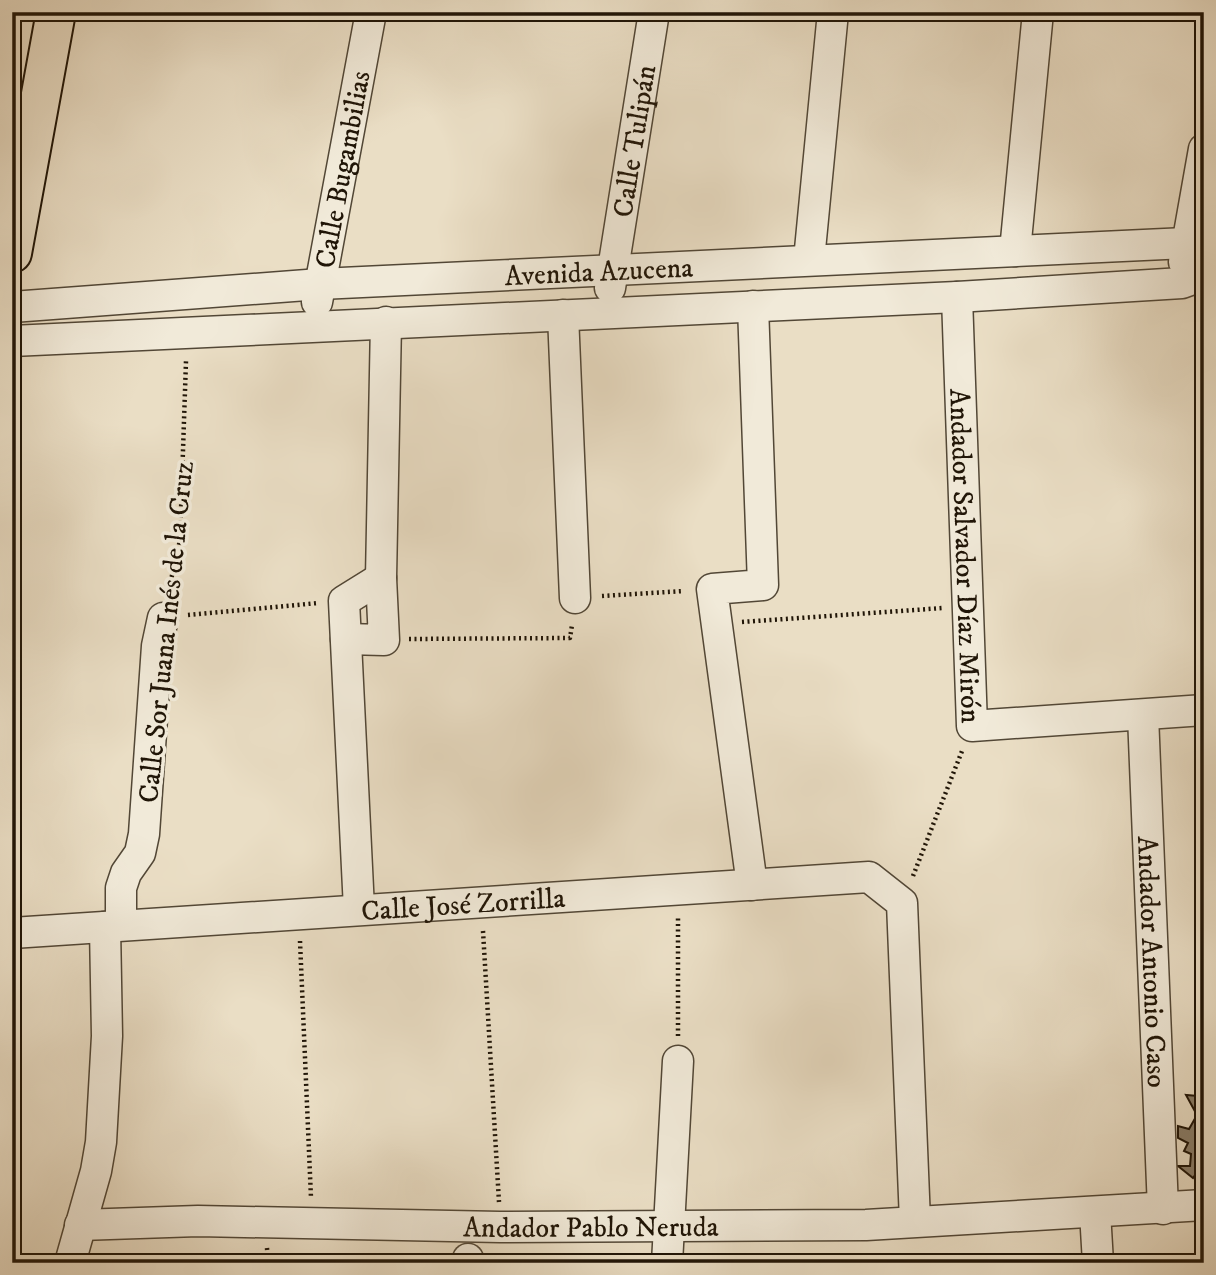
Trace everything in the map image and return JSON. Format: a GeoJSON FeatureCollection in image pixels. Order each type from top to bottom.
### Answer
{"type":"FeatureCollection","features":[{"type":"Feature","properties":{"kind":"main road"},"geometry":{"type":"LineString","coordinates":[[12,253],[56,12]]}},
{"type":"Feature","properties":{"kind":"street","name":"Calle Bugambilias"},"geometry":{"type":"LineString","coordinates":[[312,326],[371,12]]}},
{"type":"Feature","properties":{"kind":"street","name":"Calle Tulipán"},"geometry":{"type":"LineString","coordinates":[[606,313],[654,12]]}},
{"type":"Feature","properties":{"kind":"street"},"geometry":{"type":"LineString","coordinates":[[809,260],[833,12]]}},
{"type":"Feature","properties":{"kind":"street"},"geometry":{"type":"LineString","coordinates":[[1015,251],[1038,12]]}},
{"type":"Feature","properties":{"kind":"street"},"geometry":{"type":"LineString","coordinates":[[1193,279],[1204,149]]}},
{"type":"Feature","properties":{"kind":"street","name":"Avenida Azucena"},"geometry":{"type":"LineString","coordinates":[[12,307],[320,284],[809,260],[1195,245]]}},
{"type":"Feature","properties":{"kind":"street","name":"Avenida Azucena"},"geometry":{"type":"LineString","coordinates":[[12,341],[957,297],[1193,279]]}},
{"type":"Feature","properties":{"kind":"street","name":"Andador Salvador Díaz Mirón"},"geometry":{"type":"LineString","coordinates":[[957,297],[972,726]]}},
{"type":"Feature","properties":{"kind":"street"},"geometry":{"type":"LineString","coordinates":[[752,885],[712,589],[763,585],[754,306]]}},
{"type":"Feature","properties":{"kind":"street"},"geometry":{"type":"LineString","coordinates":[[563,315],[575,598]]}},
{"type":"Feature","properties":{"kind":"street"},"geometry":{"type":"LineString","coordinates":[[346,639],[384,639],[381,578],[386,322]]}},
{"type":"Feature","properties":{"kind":"street"},"geometry":{"type":"LineString","coordinates":[[359,909],[344,601],[381,578]]}},
{"type":"Feature","properties":{"kind":"street","name":"Calle Sor Juana Inés de la Cruz"},"geometry":{"type":"LineString","coordinates":[[70,1263],[96,1171],[101,1142],[113,926],[126,873],[140,853],[144,834],[157,646],[163,618]]}},
{"type":"Feature","properties":{"kind":"street"},"geometry":{"type":"LineString","coordinates":[[972,726],[1204,710]]}},
{"type":"Feature","properties":{"kind":"street","name":"Andador Antonio Caso"},"geometry":{"type":"LineString","coordinates":[[1143,715],[1163,1209]]}},
{"type":"Feature","properties":{"kind":"street","name":"Calle José Zorrilla"},"geometry":{"type":"LineString","coordinates":[[12,933],[869,877],[902,903]]}},
{"type":"Feature","properties":{"kind":"street"},"geometry":{"type":"LineString","coordinates":[[902,903],[915,1221]]}},
{"type":"Feature","properties":{"kind":"street"},"geometry":{"type":"LineString","coordinates":[[667,1263],[678,1061]]}},
{"type":"Feature","properties":{"kind":"street","name":"Andador Pablo Neruda"},"geometry":{"type":"LineString","coordinates":[[80,1225],[198,1221],[500,1227],[866,1225],[1204,1206]]}},
{"type":"Feature","properties":{"kind":"street"},"geometry":{"type":"LineString","coordinates":[[1095,1212],[1098,1263]]}},
{"type":"Feature","properties":{"kind":"path","name":"Calle Sor Juana Inés de la Cruz"},"geometry":{"type":"LineString","coordinates":[[163,618],[180,540],[187,332]]}},
{"type":"Feature","properties":{"kind":"path"},"geometry":{"type":"LineString","coordinates":[[575,598],[712,589]]}},
{"type":"Feature","properties":{"kind":"path"},"geometry":{"type":"LineString","coordinates":[[163,618],[344,601]]}},
{"type":"Feature","properties":{"kind":"path"},"geometry":{"type":"LineString","coordinates":[[717,624],[968,606]]}},
{"type":"Feature","properties":{"kind":"path"},"geometry":{"type":"LineString","coordinates":[[384,639],[570,638]]}},
{"type":"Feature","properties":{"kind":"path","name":"Andador Salvador Díaz Mirón"},"geometry":{"type":"LineString","coordinates":[[902,903],[972,726]]}},
{"type":"Feature","properties":{"kind":"path"},"geometry":{"type":"LineString","coordinates":[[678,1061],[679,890]]}},
{"type":"Feature","properties":{"kind":"path"},"geometry":{"type":"LineString","coordinates":[[481,902],[500,1227]]}},
{"type":"Feature","properties":{"kind":"path"},"geometry":{"type":"LineString","coordinates":[[299,914],[312,1223]]}},
{"type":"Feature","properties":{"kind":"building"},"geometry":{"type":"Polygon","coordinates":[[[1196,1085],[1204,1085],[1204,1170],[1198,1171],[1193,1178],[1178,1166],[1190,1166],[1191,1154],[1184,1151],[1188,1143],[1178,1138],[1178,1126],[1189,1129],[1197,1115],[1186,1095],[1198,1096],[1196,1085]]]}}]}
